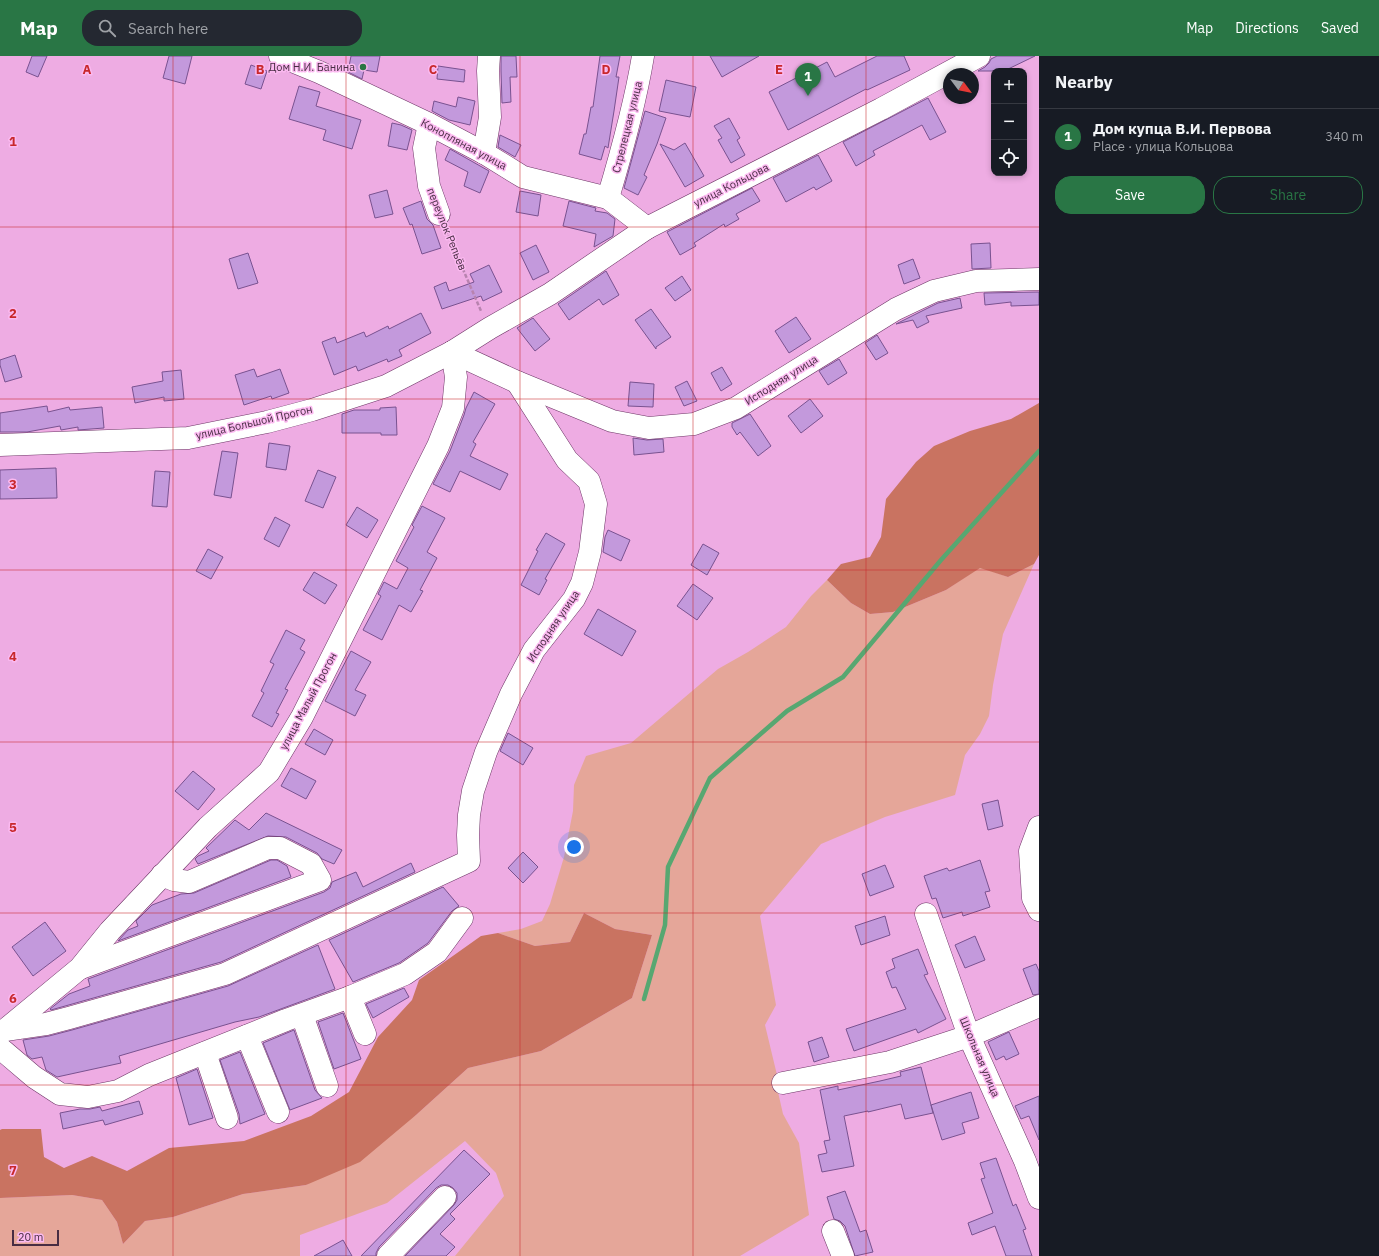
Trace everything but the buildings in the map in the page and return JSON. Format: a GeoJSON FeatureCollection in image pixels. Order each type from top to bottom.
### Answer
{"type":"FeatureCollection","features":[{"type":"Feature","properties":{"kind":"street","name":"Конопляная улица"},"geometry":{"type":"LineString","coordinates":[[280,56],[321,64],[484,153],[523,177],[608,198],[647,228]]}},
{"type":"Feature","properties":{"kind":"street"},"geometry":{"type":"LineString","coordinates":[[484,153],[490,117],[488,71],[489,56]]}},
{"type":"Feature","properties":{"kind":"street","name":"Стрелецкая улица"},"geometry":{"type":"LineString","coordinates":[[608,198],[637,94],[643,56]]}},
{"type":"Feature","properties":{"kind":"street","name":"улица Кольцова"},"geometry":{"type":"LineString","coordinates":[[490,328],[550,294],[647,228],[881,109],[979,56]]}},
{"type":"Feature","properties":{"kind":"street","name":"переулок Репьёв"},"geometry":{"type":"LineString","coordinates":[[429,124],[424,148],[429,186],[439,214]]}},
{"type":"Feature","properties":{"kind":"street","name":"Исподняя улица"},"geometry":{"type":"LineString","coordinates":[[452,352],[517,382],[612,421],[649,428],[694,424],[736,408],[896,309],[934,291],[976,281],[1039,279]]}},
{"type":"Feature","properties":{"kind":"street","name":"улица Большой Прогон"},"geometry":{"type":"LineString","coordinates":[[0,445],[188,438],[260,423],[312,410],[386,386],[452,352],[490,328]]}},
{"type":"Feature","properties":{"kind":"street","name":"улица Малый Прогон"},"geometry":{"type":"LineString","coordinates":[[2,1037],[80,968],[110,931],[208,827],[269,772],[302,718],[438,446],[453,408],[456,377],[452,352]]}},
{"type":"Feature","properties":{"kind":"street","name":"Исподняя улица"},"geometry":{"type":"LineString","coordinates":[[2,1037],[225,974],[469,861],[468,835],[473,791],[486,752],[511,694],[534,650],[574,599],[582,583],[590,552],[595,516],[596,504],[589,481],[567,460],[517,382]]}},
{"type":"Feature","properties":{"kind":"street"},"geometry":{"type":"LineString","coordinates":[[1039,827],[1030,851],[1033,898],[1039,910]]}},
{"type":"Feature","properties":{"kind":"street"},"geometry":{"type":"LineString","coordinates":[[80,968],[320,880],[311,864],[280,848],[268,848],[189,882],[174,880],[162,875]]}},
{"type":"Feature","properties":{"kind":"street","name":"Школьная улица"},"geometry":{"type":"LineString","coordinates":[[926,914],[969,1036],[1025,1161],[1039,1198]]}},
{"type":"Feature","properties":{"kind":"street"},"geometry":{"type":"LineString","coordinates":[[2,1037],[34,1077],[60,1094],[88,1097],[118,1091],[149,1075],[350,997],[405,974],[437,952],[462,918]]}},
{"type":"Feature","properties":{"kind":"street"},"geometry":{"type":"LineString","coordinates":[[350,997],[365,1034]]}},
{"type":"Feature","properties":{"kind":"street"},"geometry":{"type":"LineString","coordinates":[[784,1083],[890,1062],[969,1036],[1039,1006]]}},
{"type":"Feature","properties":{"kind":"street"},"geometry":{"type":"LineString","coordinates":[[302,1015],[327,1086]]}},
{"type":"Feature","properties":{"kind":"street"},"geometry":{"type":"LineString","coordinates":[[247,1036],[278,1112]]}},
{"type":"Feature","properties":{"kind":"street"},"geometry":{"type":"LineString","coordinates":[[205,1053],[227,1118]]}},
{"type":"Feature","properties":{"kind":"street"},"geometry":{"type":"LineString","coordinates":[[388,1256],[445,1197]]}},
{"type":"Feature","properties":{"kind":"street"},"geometry":{"type":"LineString","coordinates":[[833,1231],[843,1256]]}},
{"type":"Feature","properties":{"kind":"path","name":"переулок Репьёв"},"geometry":{"type":"LineString","coordinates":[[439,214],[483,316],[490,328]]}},
{"type":"Feature","properties":{"kind":"shaded area"},"geometry":{"type":"Polygon","coordinates":[[[1039,403],[1039,555],[1034,564],[1008,577],[980,568],[946,590],[893,612],[870,614],[851,603],[827,580],[841,564],[870,557],[881,537],[886,499],[916,462],[934,446],[970,431],[1011,419],[1039,403]]]}},
{"type":"Feature","properties":{"kind":"shaded area"},"geometry":{"type":"Polygon","coordinates":[[[1034,564],[1003,634],[993,685],[989,716],[980,734],[965,755],[955,795],[885,817],[821,844],[760,916],[776,1005],[765,1025],[777,1075],[778,1092],[783,1114],[799,1143],[809,1215],[740,1256],[455,1256],[504,1196],[496,1173],[465,1141],[387,1203],[300,1235],[300,1256],[0,1256],[0,1198],[72,1195],[102,1200],[117,1222],[123,1244],[145,1221],[173,1217],[243,1194],[306,1185],[416,1115],[468,1068],[541,1051],[632,998],[652,935],[615,929],[584,913],[570,942],[535,946],[498,933],[521,929],[542,921],[550,904],[564,857],[573,811],[574,785],[586,756],[631,743],[718,669],[748,652],[786,627],[811,596],[827,580],[851,603],[870,614],[893,612],[946,590],[980,567],[1008,577],[1034,564]]]}},
{"type":"Feature","properties":{"kind":"shaded area"},"geometry":{"type":"Polygon","coordinates":[[[584,913],[615,929],[652,935],[632,998],[541,1051],[468,1068],[416,1115],[360,1162],[306,1185],[243,1194],[173,1217],[145,1221],[123,1244],[117,1222],[102,1200],[72,1195],[0,1198],[0,1130],[2,1129],[41,1129],[44,1157],[64,1168],[92,1156],[127,1171],[169,1148],[244,1141],[311,1116],[349,1092],[378,1037],[412,1000],[419,980],[481,936],[498,933],[535,946],[570,942],[584,913]]]}},
{"type":"Feature","properties":{"kind":"waterway"},"geometry":{"type":"LineString","coordinates":[[644,999],[665,925],[668,867],[710,778],[787,711],[843,677],[941,560],[1039,451]]}},
{"type":"Feature","properties":{"kind":"place","name":"Дом Н.И. Банина"},"geometry":{"type":"Point","coordinates":[363,67]}},
{"type":"Feature","properties":{"kind":"place","name":"Дом купца В.И. Первова"},"geometry":{"type":"Point","coordinates":[808,96]}}]}
